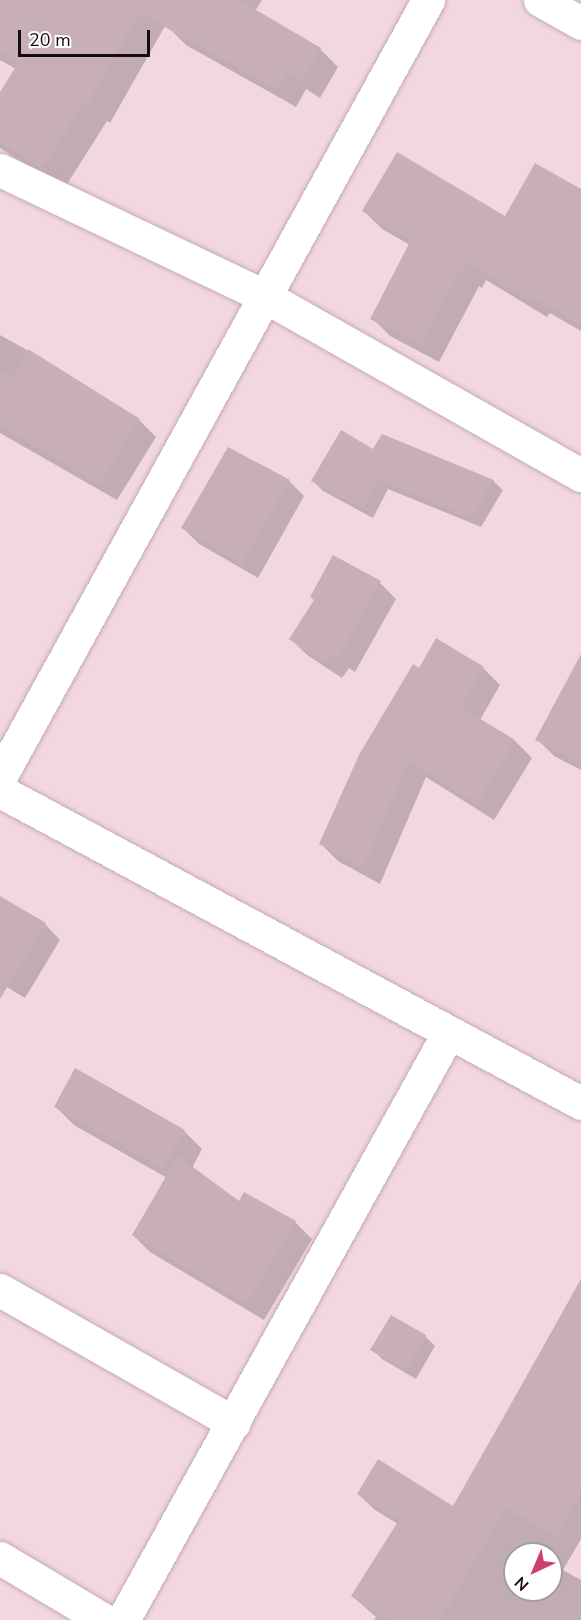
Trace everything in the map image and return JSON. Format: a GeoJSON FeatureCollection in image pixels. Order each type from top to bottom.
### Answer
{"type":"FeatureCollection","features":[{"type":"Feature","properties":{"kind":"street"},"geometry":{"type":"LineString","coordinates":[[0,777],[428,0]]}},
{"type":"Feature","properties":{"kind":"street"},"geometry":{"type":"LineString","coordinates":[[540,0],[581,23]]}},
{"type":"Feature","properties":{"kind":"street"},"geometry":{"type":"LineString","coordinates":[[0,170],[266,297],[581,476]]}},
{"type":"Feature","properties":{"kind":"street"},"geometry":{"type":"LineString","coordinates":[[0,791],[581,1103]]}},
{"type":"Feature","properties":{"kind":"street"},"geometry":{"type":"LineString","coordinates":[[123,1620],[449,1032]]}},
{"type":"Feature","properties":{"kind":"street"},"geometry":{"type":"LineString","coordinates":[[0,1290],[234,1423]]}},
{"type":"Feature","properties":{"kind":"street"},"geometry":{"type":"LineString","coordinates":[[0,1558],[104,1620]]}},
{"type":"Feature","properties":{"kind":"building"},"geometry":{"type":"Polygon","coordinates":[[[0,0],[239,0],[321,48],[301,81],[287,72],[277,90],[140,13],[88,103],[85,101],[42,169],[0,142],[0,92],[18,63],[0,52],[0,0]]]}},
{"type":"Feature","properties":{"kind":"building"},"geometry":{"type":"Polygon","coordinates":[[[397,152],[505,216],[535,163],[581,189],[581,325],[531,296],[529,300],[467,263],[463,271],[461,269],[421,345],[370,319],[411,240],[362,211],[397,152]]]}},
{"type":"Feature","properties":{"kind":"building"},"geometry":{"type":"Polygon","coordinates":[[[28,349],[140,419],[99,484],[0,426],[0,369],[13,377],[28,349]]]}},
{"type":"Feature","properties":{"kind":"building"},"geometry":{"type":"Polygon","coordinates":[[[341,430],[373,449],[382,434],[494,480],[471,518],[378,480],[363,509],[311,481],[341,430]]]}},
{"type":"Feature","properties":{"kind":"building"},"geometry":{"type":"Polygon","coordinates":[[[228,447],[290,480],[242,564],[181,528],[228,447]]]}},
{"type":"Feature","properties":{"kind":"building"},"geometry":{"type":"Polygon","coordinates":[[[333,555],[381,581],[338,657],[332,653],[325,664],[289,639],[314,600],[310,597],[333,555]]]}},
{"type":"Feature","properties":{"kind":"building"},"geometry":{"type":"Polygon","coordinates":[[[436,638],[484,667],[461,707],[515,740],[477,804],[409,762],[363,868],[319,844],[359,755],[413,664],[419,668],[436,638]]]}},
{"type":"Feature","properties":{"kind":"building"},"geometry":{"type":"Polygon","coordinates":[[[581,654],[581,764],[535,740],[581,654]]]}},
{"type":"Feature","properties":{"kind":"building"},"geometry":{"type":"Polygon","coordinates":[[[0,896],[46,923],[0,999],[0,896]]]}},
{"type":"Feature","properties":{"kind":"building"},"geometry":{"type":"Polygon","coordinates":[[[75,1068],[185,1130],[163,1169],[54,1107],[75,1068]]]}},
{"type":"Feature","properties":{"kind":"building"},"geometry":{"type":"Polygon","coordinates":[[[178,1156],[239,1201],[244,1192],[296,1221],[246,1304],[132,1235],[178,1156]]]}},
{"type":"Feature","properties":{"kind":"building"},"geometry":{"type":"Polygon","coordinates":[[[581,1281],[581,1493],[556,1537],[506,1508],[440,1620],[388,1620],[351,1596],[399,1520],[357,1494],[378,1459],[453,1506],[581,1281]]]}},
{"type":"Feature","properties":{"kind":"building"},"geometry":{"type":"Polygon","coordinates":[[[391,1315],[426,1335],[406,1370],[370,1350],[391,1315]]]}}]}
